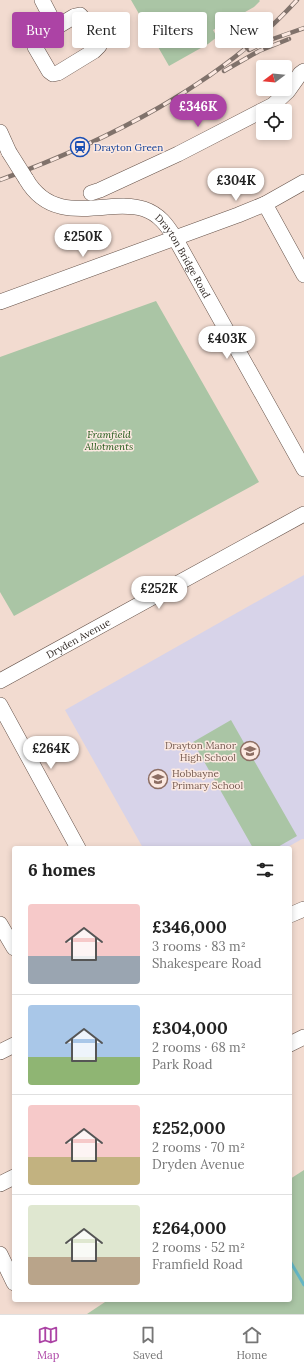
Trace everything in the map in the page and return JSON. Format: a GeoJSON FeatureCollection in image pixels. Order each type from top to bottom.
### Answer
{"type":"FeatureCollection","features":[{"type":"Feature","properties":{"kind":"street"},"geometry":{"type":"LineString","coordinates":[[42,0],[48,12]]}},
{"type":"Feature","properties":{"kind":"street"},"geometry":{"type":"LineString","coordinates":[[91,193],[157,164],[272,105],[288,91],[300,74],[304,72]]}},
{"type":"Feature","properties":{"kind":"street","name":"Drayton Bridge Road"},"geometry":{"type":"LineString","coordinates":[[0,132],[9,152],[33,190],[50,203],[68,209],[127,206],[144,209],[163,221],[175,238],[304,469]]}},
{"type":"Feature","properties":{"kind":"street"},"geometry":{"type":"LineString","coordinates":[[0,302],[238,215],[265,204],[304,182]]}},
{"type":"Feature","properties":{"kind":"street"},"geometry":{"type":"LineString","coordinates":[[265,204],[304,274]]}},
{"type":"Feature","properties":{"kind":"street","name":"Dryden Avenue"},"geometry":{"type":"LineString","coordinates":[[0,681],[304,514]]}},
{"type":"Feature","properties":{"kind":"street"},"geometry":{"type":"LineString","coordinates":[[0,705],[77,846]]}},
{"type":"Feature","properties":{"kind":"street"},"geometry":{"type":"LineString","coordinates":[[292,915],[304,909]]}},
{"type":"Feature","properties":{"kind":"street"},"geometry":{"type":"LineString","coordinates":[[0,924],[12,945]]}},
{"type":"Feature","properties":{"kind":"street"},"geometry":{"type":"LineString","coordinates":[[292,1043],[304,1037]]}},
{"type":"Feature","properties":{"kind":"street"},"geometry":{"type":"LineString","coordinates":[[0,1052],[12,1046]]}},
{"type":"Feature","properties":{"kind":"street"},"geometry":{"type":"LineString","coordinates":[[0,1184],[12,1178]]}},
{"type":"Feature","properties":{"kind":"street"},"geometry":{"type":"LineString","coordinates":[[0,1254],[12,1279]]}},
{"type":"Feature","properties":{"kind":"shaded area","name":"Drayton Manor High School"},"geometry":{"type":"Polygon","coordinates":[[[304,575],[304,839],[290,846],[142,846],[65,710],[304,575]]]}},
{"type":"Feature","properties":{"kind":"green space"},"geometry":{"type":"Polygon","coordinates":[[[131,0],[260,1],[254,7],[245,12],[215,12],[215,29],[213,30],[215,39],[207,45],[207,12],[138,12],[131,0]]]}},
{"type":"Feature","properties":{"kind":"green space"},"geometry":{"type":"Polygon","coordinates":[[[159,48],[201,48],[169,66],[159,48]]]}},
{"type":"Feature","properties":{"kind":"green space","name":"Framfield Allotments"},"geometry":{"type":"Polygon","coordinates":[[[156,301],[259,482],[14,616],[0,592],[0,357],[156,301]]]}},
{"type":"Feature","properties":{"kind":"green space"},"geometry":{"type":"Polygon","coordinates":[[[231,720],[297,836],[280,846],[252,846],[193,742],[231,720]]]}},
{"type":"Feature","properties":{"kind":"green space"},"geometry":{"type":"Polygon","coordinates":[[[304,1170],[304,1314],[87,1314],[105,1302],[292,1302],[292,1178],[304,1170]]]}},
{"type":"Feature","properties":{"kind":"waterway"},"geometry":{"type":"LineString","coordinates":[[292,1264],[304,1285]]}},
{"type":"Feature","properties":{"kind":"railway"},"geometry":{"type":"LineString","coordinates":[[0,180],[80,148],[159,107],[197,84],[233,58],[267,30],[297,0]]}},
{"type":"Feature","properties":{"kind":"railway"},"geometry":{"type":"LineString","coordinates":[[249,50],[267,41],[304,28]]}},
{"type":"Feature","properties":{"kind":"railway"},"geometry":{"type":"LineString","coordinates":[[224,71],[259,51],[289,39]]}},
{"type":"Feature","properties":{"kind":"place","name":"Drayton Green"},"geometry":{"type":"Point","coordinates":[80,147]}},
{"type":"Feature","properties":{"kind":"place","name":"Drayton Manor High School"},"geometry":{"type":"Point","coordinates":[250,751]}},
{"type":"Feature","properties":{"kind":"place","name":"Hobbayne Primary School"},"geometry":{"type":"Point","coordinates":[158,779]}}]}
